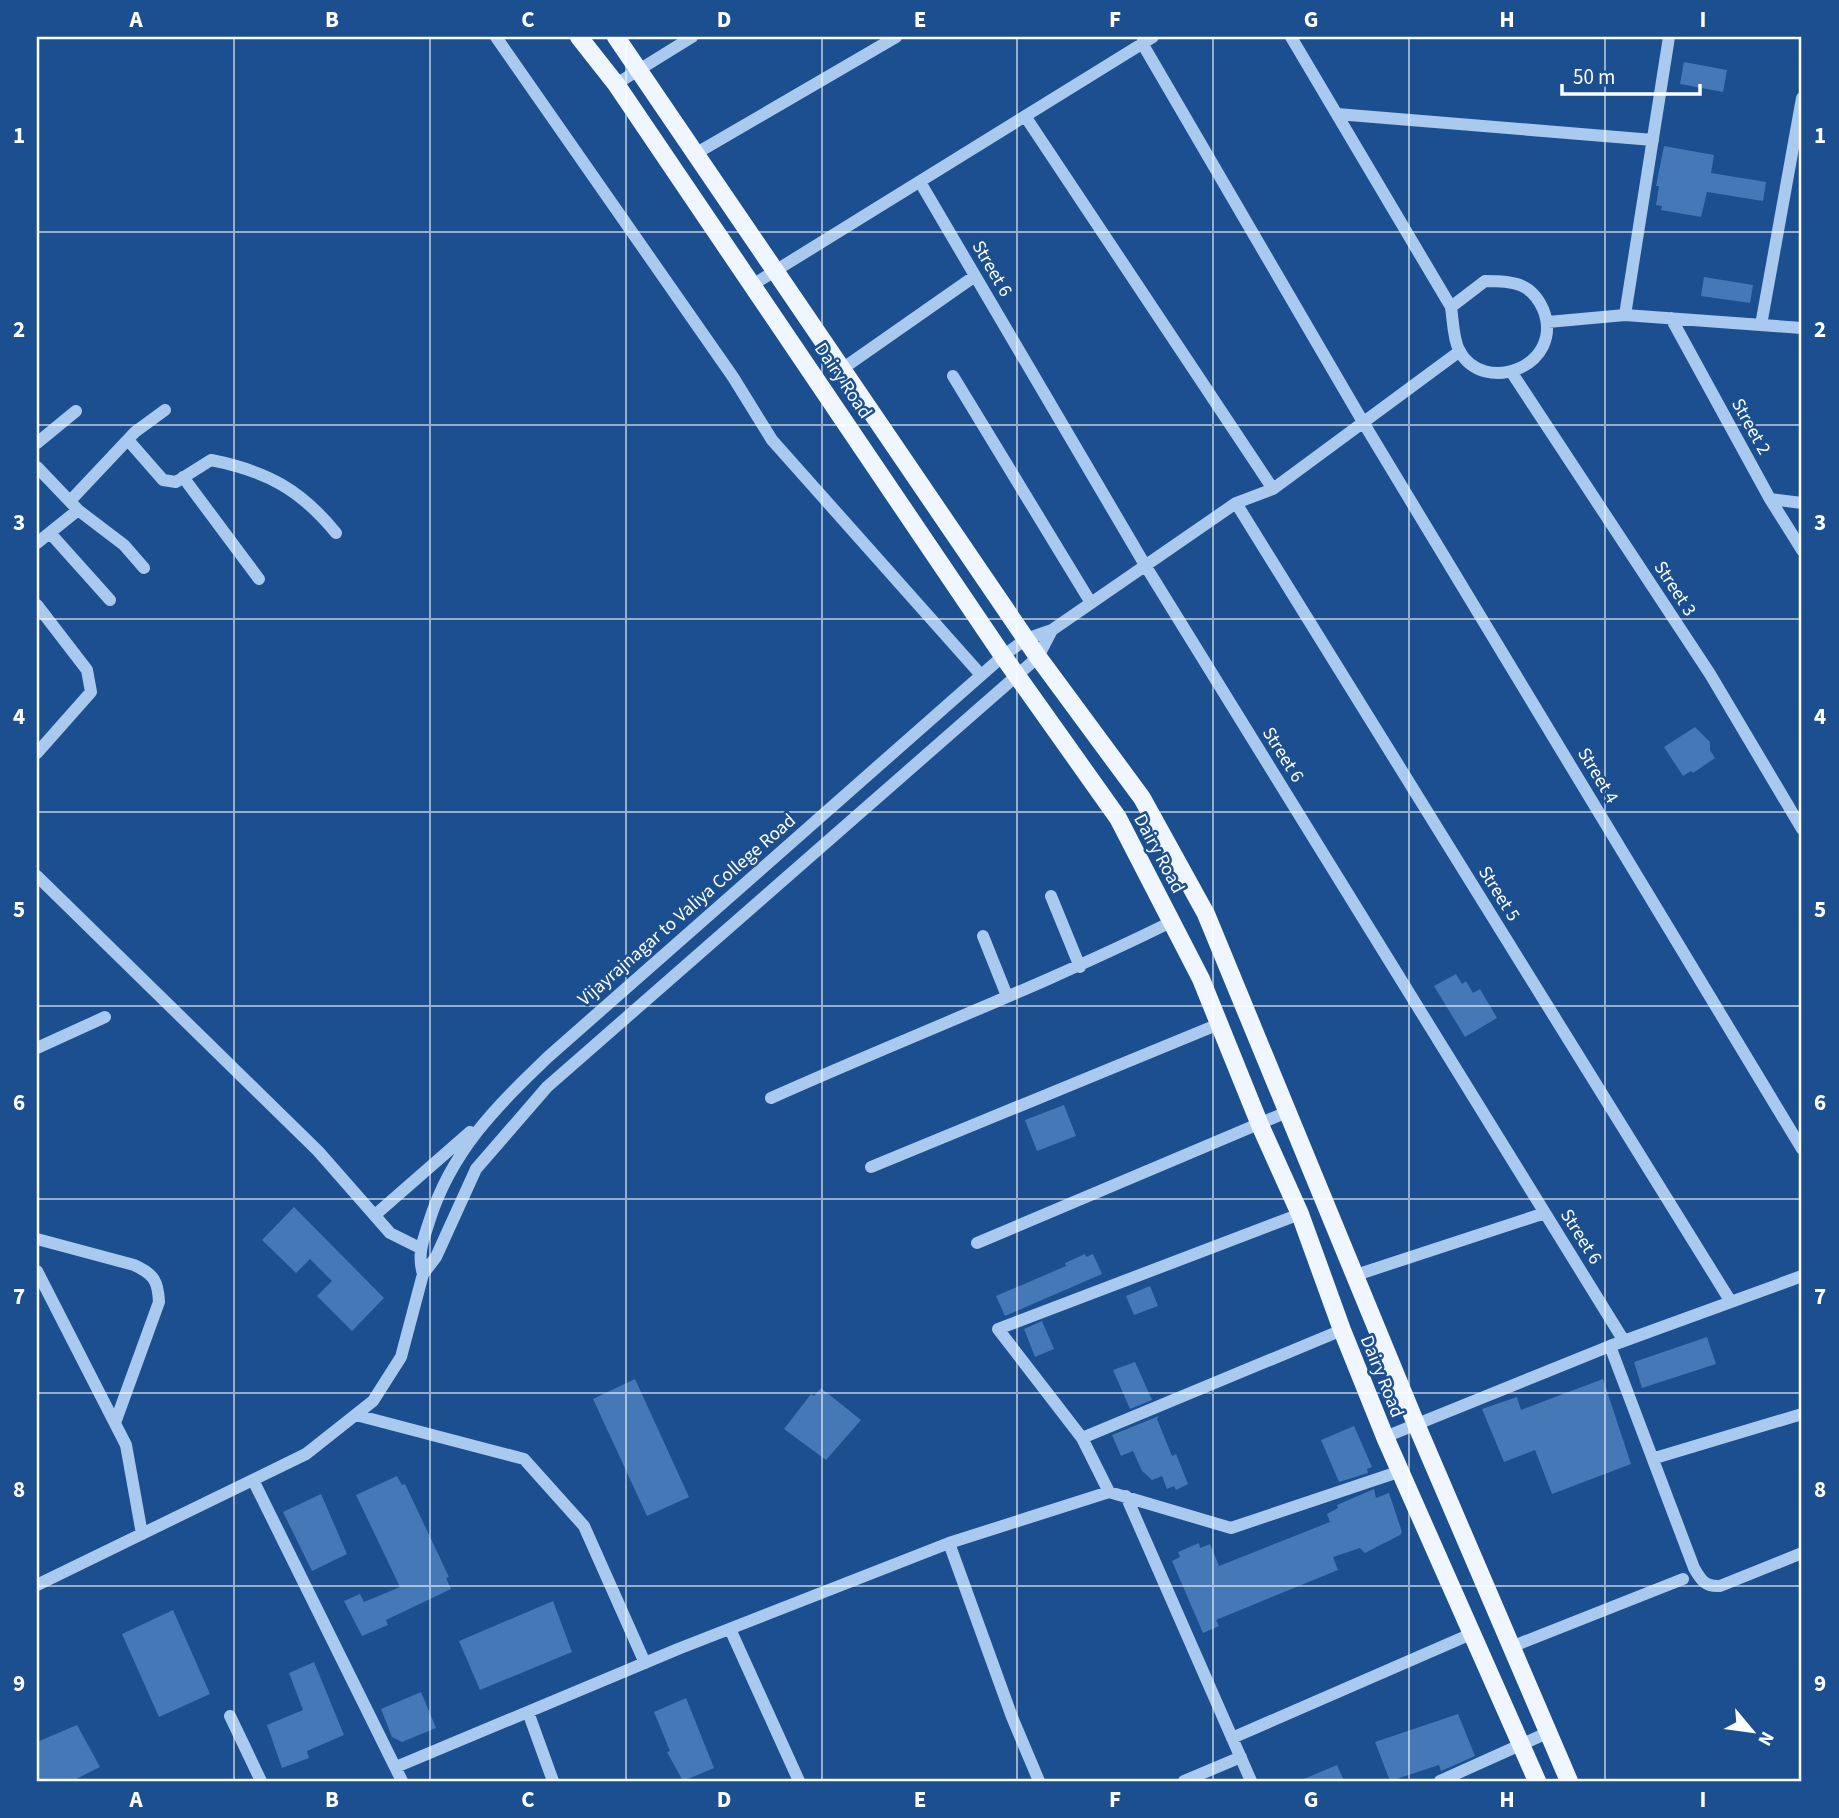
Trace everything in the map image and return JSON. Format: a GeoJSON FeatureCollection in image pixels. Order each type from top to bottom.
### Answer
{"type":"FeatureCollection","features":[{"type":"Feature","properties":{"kind":"main road","name":"Dairy Road"},"geometry":{"type":"LineString","coordinates":[[579,37],[616,84],[672,169],[754,284],[1003,656],[1118,818],[1173,921],[1219,1024],[1259,1125],[1300,1214],[1385,1437],[1536,1781]]}},
{"type":"Feature","properties":{"kind":"main road","name":"Dairy Road"},"geometry":{"type":"LineString","coordinates":[[616,37],[1038,657],[1142,798],[1174,851],[1206,914],[1416,1424],[1569,1781]]}},
{"type":"Feature","properties":{"kind":"street"},"geometry":{"type":"LineString","coordinates":[[496,37],[733,377],[772,440],[981,675]]}},
{"type":"Feature","properties":{"kind":"street"},"geometry":{"type":"LineString","coordinates":[[616,84],[692,37]]}},
{"type":"Feature","properties":{"kind":"street"},"geometry":{"type":"LineString","coordinates":[[695,154],[896,37]]}},
{"type":"Feature","properties":{"kind":"street"},"geometry":{"type":"LineString","coordinates":[[1292,37],[1451,307],[1460,351],[1482,371],[1512,373],[1532,362],[1545,344],[1548,322],[1537,296],[1513,281],[1485,281],[1451,307]]}},
{"type":"Feature","properties":{"kind":"street"},"geometry":{"type":"LineString","coordinates":[[1625,315],[1669,37]]}},
{"type":"Feature","properties":{"kind":"street"},"geometry":{"type":"LineString","coordinates":[[754,284],[1147,40]]}},
{"type":"Feature","properties":{"kind":"street","name":"Street 4"},"geometry":{"type":"LineString","coordinates":[[1147,40],[1363,422],[1802,1149]]}},
{"type":"Feature","properties":{"kind":"street"},"geometry":{"type":"LineString","coordinates":[[1761,325],[1796,171],[1802,99]]}},
{"type":"Feature","properties":{"kind":"street"},"geometry":{"type":"LineString","coordinates":[[1337,114],[1653,141]]}},
{"type":"Feature","properties":{"kind":"street"},"geometry":{"type":"LineString","coordinates":[[1025,116],[1273,489]]}},
{"type":"Feature","properties":{"kind":"street","name":"Street 6"},"geometry":{"type":"LineString","coordinates":[[920,182],[1145,565],[1624,1341]]}},
{"type":"Feature","properties":{"kind":"street"},"geometry":{"type":"LineString","coordinates":[[842,369],[975,276]]}},
{"type":"Feature","properties":{"kind":"street"},"geometry":{"type":"LineString","coordinates":[[1548,322],[1625,315],[1802,328]]}},
{"type":"Feature","properties":{"kind":"street","name":"Street 2"},"geometry":{"type":"LineString","coordinates":[[1671,318],[1770,499],[1802,550]]}},
{"type":"Feature","properties":{"kind":"street","name":"Vijayrajnagar to Valiya College Road"},"geometry":{"type":"LineString","coordinates":[[423,1274],[418,1259],[437,1196],[483,1120],[548,1057],[1003,656],[1026,639],[1052,630],[1236,503],[1273,489],[1460,351]]}},
{"type":"Feature","properties":{"kind":"street","name":"Street 3"},"geometry":{"type":"LineString","coordinates":[[1512,373],[1710,674],[1802,829]]}},
{"type":"Feature","properties":{"kind":"street"},"geometry":{"type":"LineString","coordinates":[[953,376],[1091,603]]}},
{"type":"Feature","properties":{"kind":"street"},"geometry":{"type":"LineString","coordinates":[[37,543],[50,533],[128,440],[165,410]]}},
{"type":"Feature","properties":{"kind":"street"},"geometry":{"type":"LineString","coordinates":[[37,443],[76,411]]}},
{"type":"Feature","properties":{"kind":"street"},"geometry":{"type":"LineString","coordinates":[[128,440],[163,480],[176,482],[211,460],[255,472],[310,502],[336,533]]}},
{"type":"Feature","properties":{"kind":"street"},"geometry":{"type":"LineString","coordinates":[[37,467],[74,505],[124,545],[144,568]]}},
{"type":"Feature","properties":{"kind":"street"},"geometry":{"type":"LineString","coordinates":[[183,477],[259,579]]}},
{"type":"Feature","properties":{"kind":"street"},"geometry":{"type":"LineString","coordinates":[[1770,499],[1802,503]]}},
{"type":"Feature","properties":{"kind":"street","name":"Street 5"},"geometry":{"type":"LineString","coordinates":[[1236,503],[1731,1302]]}},
{"type":"Feature","properties":{"kind":"street"},"geometry":{"type":"LineString","coordinates":[[50,533],[110,600]]}},
{"type":"Feature","properties":{"kind":"street"},"geometry":{"type":"LineString","coordinates":[[37,605],[87,670],[92,692],[37,753]]}},
{"type":"Feature","properties":{"kind":"street","name":"Vijayrajnagar to Valiya College Road"},"geometry":{"type":"LineString","coordinates":[[37,1585],[306,1454],[373,1401],[401,1357],[423,1274],[436,1257],[477,1169],[548,1087],[1038,657],[1052,630]]}},
{"type":"Feature","properties":{"kind":"street"},"geometry":{"type":"LineString","coordinates":[[37,876],[318,1151],[390,1233],[420,1248]]}},
{"type":"Feature","properties":{"kind":"street"},"geometry":{"type":"LineString","coordinates":[[1051,896],[1080,967]]}},
{"type":"Feature","properties":{"kind":"street"},"geometry":{"type":"LineString","coordinates":[[771,1098],[1080,967],[1173,921]]}},
{"type":"Feature","properties":{"kind":"street"},"geometry":{"type":"LineString","coordinates":[[983,936],[1007,996]]}},
{"type":"Feature","properties":{"kind":"street"},"geometry":{"type":"LineString","coordinates":[[37,1048],[106,1017]]}},
{"type":"Feature","properties":{"kind":"street"},"geometry":{"type":"LineString","coordinates":[[871,1167],[1219,1024]]}},
{"type":"Feature","properties":{"kind":"street"},"geometry":{"type":"LineString","coordinates":[[977,1243],[1287,1112]]}},
{"type":"Feature","properties":{"kind":"street"},"geometry":{"type":"LineString","coordinates":[[374,1215],[483,1120]]}},
{"type":"Feature","properties":{"kind":"street"},"geometry":{"type":"LineString","coordinates":[[1356,1275],[1545,1213]]}},
{"type":"Feature","properties":{"kind":"street"},"geometry":{"type":"LineString","coordinates":[[1109,1492],[1082,1438],[998,1329],[1300,1214]]}},
{"type":"Feature","properties":{"kind":"street"},"geometry":{"type":"LineString","coordinates":[[37,1239],[134,1265],[149,1271],[158,1282],[159,1302],[115,1423]]}},
{"type":"Feature","properties":{"kind":"street"},"geometry":{"type":"LineString","coordinates":[[37,1271],[115,1423],[131,1461],[142,1534]]}},
{"type":"Feature","properties":{"kind":"street"},"geometry":{"type":"LineString","coordinates":[[1385,1437],[1611,1346],[1802,1276]]}},
{"type":"Feature","properties":{"kind":"street"},"geometry":{"type":"LineString","coordinates":[[1082,1438],[1342,1330]]}},
{"type":"Feature","properties":{"kind":"street"},"geometry":{"type":"LineString","coordinates":[[1611,1346],[1694,1568],[1702,1581],[1711,1586],[1720,1586],[1802,1553]]}},
{"type":"Feature","properties":{"kind":"street"},"geometry":{"type":"LineString","coordinates":[[1655,1458],[1802,1414]]}},
{"type":"Feature","properties":{"kind":"street"},"geometry":{"type":"LineString","coordinates":[[356,1415],[524,1459],[584,1526],[645,1663]]}},
{"type":"Feature","properties":{"kind":"street"},"geometry":{"type":"LineString","coordinates":[[396,1767],[645,1663],[949,1543],[1109,1492],[1231,1528],[1401,1471]]}},
{"type":"Feature","properties":{"kind":"street"},"geometry":{"type":"LineString","coordinates":[[253,1480],[402,1781]]}},
{"type":"Feature","properties":{"kind":"street"},"geometry":{"type":"LineString","coordinates":[[1126,1496],[1251,1781]]}},
{"type":"Feature","properties":{"kind":"street"},"geometry":{"type":"LineString","coordinates":[[949,1543],[1012,1717],[1039,1781]]}},
{"type":"Feature","properties":{"kind":"street"},"geometry":{"type":"LineString","coordinates":[[1511,1647],[1683,1579]]}},
{"type":"Feature","properties":{"kind":"street"},"geometry":{"type":"LineString","coordinates":[[730,1629],[799,1781]]}},
{"type":"Feature","properties":{"kind":"street"},"geometry":{"type":"LineString","coordinates":[[1232,1738],[1471,1634]]}},
{"type":"Feature","properties":{"kind":"street"},"geometry":{"type":"LineString","coordinates":[[528,1712],[554,1781]]}},
{"type":"Feature","properties":{"kind":"street"},"geometry":{"type":"LineString","coordinates":[[230,1716],[261,1781]]}},
{"type":"Feature","properties":{"kind":"street"},"geometry":{"type":"LineString","coordinates":[[1440,1781],[1547,1733]]}},
{"type":"Feature","properties":{"kind":"street"},"geometry":{"type":"LineString","coordinates":[[1184,1781],[1241,1757]]}},
{"type":"Feature","properties":{"kind":"building"},"geometry":{"type":"Polygon","coordinates":[[[1684,62],[1727,70],[1723,92],[1680,84],[1684,62]]]}},
{"type":"Feature","properties":{"kind":"building"},"geometry":{"type":"Polygon","coordinates":[[[1664,146],[1714,155],[1711,173],[1766,182],[1763,201],[1707,192],[1701,217],[1661,210],[1662,206],[1656,205],[1659,186],[1656,186],[1664,146]]]}},
{"type":"Feature","properties":{"kind":"building"},"geometry":{"type":"Polygon","coordinates":[[[1704,277],[1753,285],[1750,303],[1701,296],[1704,277]]]}},
{"type":"Feature","properties":{"kind":"building"},"geometry":{"type":"Polygon","coordinates":[[[1695,727],[1710,742],[1710,750],[1715,758],[1693,773],[1691,771],[1683,776],[1664,747],[1695,727]]]}},
{"type":"Feature","properties":{"kind":"building"},"geometry":{"type":"Polygon","coordinates":[[[1456,974],[1462,984],[1466,981],[1473,993],[1480,989],[1497,1018],[1465,1037],[1434,986],[1456,974]]]}},
{"type":"Feature","properties":{"kind":"building"},"geometry":{"type":"Polygon","coordinates":[[[1064,1105],[1076,1136],[1037,1151],[1025,1120],[1064,1105]]]}},
{"type":"Feature","properties":{"kind":"building"},"geometry":{"type":"Polygon","coordinates":[[[294,1207],[384,1298],[352,1331],[317,1296],[332,1281],[310,1259],[296,1273],[262,1240],[294,1207]]]}},
{"type":"Feature","properties":{"kind":"building"},"geometry":{"type":"Polygon","coordinates":[[[1085,1254],[1086,1257],[1093,1254],[1102,1274],[1005,1316],[996,1296],[1066,1266],[1065,1263],[1085,1254]]]}},
{"type":"Feature","properties":{"kind":"building"},"geometry":{"type":"Polygon","coordinates":[[[1150,1286],[1158,1306],[1134,1315],[1126,1296],[1150,1286]]]}},
{"type":"Feature","properties":{"kind":"building"},"geometry":{"type":"Polygon","coordinates":[[[1042,1321],[1054,1349],[1035,1357],[1024,1329],[1042,1321]]]}},
{"type":"Feature","properties":{"kind":"building"},"geometry":{"type":"Polygon","coordinates":[[[1707,1337],[1716,1364],[1642,1388],[1634,1362],[1707,1337]]]}},
{"type":"Feature","properties":{"kind":"building"},"geometry":{"type":"Polygon","coordinates":[[[1135,1362],[1152,1400],[1130,1409],[1113,1370],[1135,1362]]]}},
{"type":"Feature","properties":{"kind":"building"},"geometry":{"type":"Polygon","coordinates":[[[635,1379],[689,1497],[647,1516],[593,1399],[635,1379]]]}},
{"type":"Feature","properties":{"kind":"building"},"geometry":{"type":"Polygon","coordinates":[[[1603,1379],[1631,1464],[1552,1494],[1535,1450],[1504,1462],[1482,1409],[1517,1397],[1521,1410],[1603,1379]]]}},
{"type":"Feature","properties":{"kind":"building"},"geometry":{"type":"Polygon","coordinates":[[[821,1388],[861,1420],[826,1460],[784,1429],[811,1394],[814,1396],[821,1388]]]}},
{"type":"Feature","properties":{"kind":"building"},"geometry":{"type":"Polygon","coordinates":[[[1159,1416],[1157,1419],[1172,1456],[1176,1454],[1188,1484],[1176,1490],[1174,1486],[1167,1489],[1162,1476],[1152,1480],[1142,1471],[1133,1451],[1121,1456],[1112,1435],[1159,1416]]]}},
{"type":"Feature","properties":{"kind":"building"},"geometry":{"type":"Polygon","coordinates":[[[1354,1426],[1372,1467],[1367,1469],[1368,1473],[1339,1482],[1321,1440],[1354,1426]]]}},
{"type":"Feature","properties":{"kind":"building"},"geometry":{"type":"Polygon","coordinates":[[[397,1476],[402,1485],[405,1484],[449,1577],[446,1578],[451,1589],[386,1620],[388,1625],[362,1636],[344,1601],[360,1594],[364,1602],[400,1587],[356,1495],[397,1476]]]}},
{"type":"Feature","properties":{"kind":"building"},"geometry":{"type":"Polygon","coordinates":[[[1374,1489],[1376,1498],[1389,1493],[1402,1532],[1400,1535],[1365,1553],[1360,1548],[1333,1557],[1338,1570],[1216,1620],[1219,1626],[1203,1633],[1172,1561],[1180,1557],[1178,1552],[1199,1543],[1200,1548],[1210,1544],[1219,1566],[1330,1522],[1327,1514],[1338,1508],[1337,1505],[1374,1489]]]}},
{"type":"Feature","properties":{"kind":"building"},"geometry":{"type":"Polygon","coordinates":[[[321,1494],[347,1554],[312,1571],[283,1512],[321,1494]]]}},
{"type":"Feature","properties":{"kind":"building"},"geometry":{"type":"Polygon","coordinates":[[[553,1601],[572,1652],[480,1690],[459,1641],[553,1601]]]}},
{"type":"Feature","properties":{"kind":"building"},"geometry":{"type":"Polygon","coordinates":[[[173,1610],[210,1694],[159,1717],[122,1634],[173,1610]]]}},
{"type":"Feature","properties":{"kind":"building"},"geometry":{"type":"Polygon","coordinates":[[[314,1662],[344,1735],[307,1751],[309,1758],[282,1768],[267,1725],[303,1710],[289,1673],[314,1662]]]}},
{"type":"Feature","properties":{"kind":"building"},"geometry":{"type":"Polygon","coordinates":[[[421,1692],[436,1728],[402,1742],[392,1737],[381,1709],[421,1692]]]}},
{"type":"Feature","properties":{"kind":"building"},"geometry":{"type":"Polygon","coordinates":[[[686,1698],[714,1768],[683,1781],[667,1752],[670,1751],[654,1712],[686,1698]]]}},
{"type":"Feature","properties":{"kind":"building"},"geometry":{"type":"Polygon","coordinates":[[[1458,1714],[1475,1756],[1441,1771],[1439,1765],[1390,1781],[1375,1742],[1458,1714]]]}},
{"type":"Feature","properties":{"kind":"building"},"geometry":{"type":"Polygon","coordinates":[[[77,1725],[100,1767],[72,1781],[37,1781],[37,1742],[77,1725]]]}},
{"type":"Feature","properties":{"kind":"building"},"geometry":{"type":"Polygon","coordinates":[[[1337,1765],[1344,1781],[1299,1781],[1337,1765]]]}}]}
